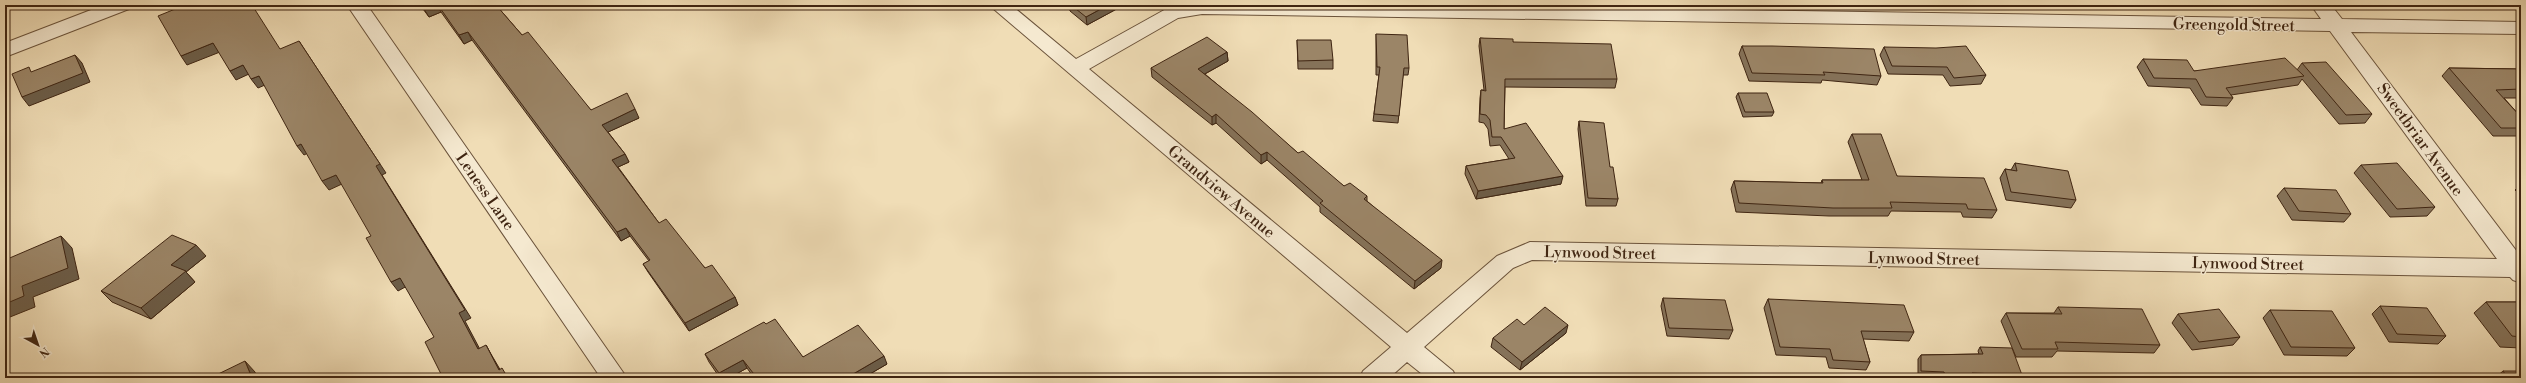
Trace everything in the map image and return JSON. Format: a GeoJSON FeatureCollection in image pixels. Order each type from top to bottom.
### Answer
{"type":"FeatureCollection","features":[{"type":"Feature","properties":{"kind":"street"},"geometry":{"type":"LineString","coordinates":[[5,50],[122,5]]}},
{"type":"Feature","properties":{"kind":"street","name":"Leness Lane"},"geometry":{"type":"LineString","coordinates":[[357,5],[615,378]]}},
{"type":"Feature","properties":{"kind":"street","name":"Grandview Avenue"},"geometry":{"type":"LineString","coordinates":[[999,5],[1444,378]]}},
{"type":"Feature","properties":{"kind":"street","name":"Sweetbriar Avenue"},"geometry":{"type":"LineString","coordinates":[[2321,5],[2519,270]]}},
{"type":"Feature","properties":{"kind":"street","name":"Greengold Street"},"geometry":{"type":"LineString","coordinates":[[1075,68],[1173,13],[1202,8],[1638,10],[2338,26],[2521,28]]}},
{"type":"Feature","properties":{"kind":"street","name":"Lynwood Street"},"geometry":{"type":"LineString","coordinates":[[1372,378],[1505,262],[1530,251],[2519,270]]}},
{"type":"Feature","properties":{"kind":"building"},"geometry":{"type":"Polygon","coordinates":[[[185,5],[252,5],[280,49],[299,41],[380,164],[376,166],[465,310],[459,313],[478,349],[486,345],[499,370],[502,368],[508,378],[443,378],[425,342],[434,337],[400,278],[391,282],[366,238],[371,236],[336,175],[322,181],[301,144],[297,146],[259,76],[251,79],[243,65],[230,71],[213,43],[181,56],[158,16],[185,5]]]}},
{"type":"Feature","properties":{"kind":"building"},"geometry":{"type":"Polygon","coordinates":[[[421,5],[433,5],[424,9],[421,5]]]}},
{"type":"Feature","properties":{"kind":"building"},"geometry":{"type":"Polygon","coordinates":[[[438,5],[496,5],[522,35],[528,32],[591,110],[627,93],[635,109],[602,125],[625,154],[612,160],[659,223],[666,219],[705,268],[712,265],[735,297],[685,323],[643,264],[650,260],[626,228],[617,232],[468,32],[459,35],[438,5]]]}},
{"type":"Feature","properties":{"kind":"building"},"geometry":{"type":"Polygon","coordinates":[[[1071,5],[1108,5],[1086,17],[1071,5]]]}},
{"type":"Feature","properties":{"kind":"building"},"geometry":{"type":"Polygon","coordinates":[[[1376,34],[1407,35],[1409,68],[1404,68],[1399,116],[1374,114],[1380,67],[1377,67],[1376,34]]]}},
{"type":"Feature","properties":{"kind":"building"},"geometry":{"type":"Polygon","coordinates":[[[1207,37],[1227,52],[1198,69],[1252,112],[1298,153],[1303,151],[1344,186],[1350,183],[1367,196],[1364,199],[1442,260],[1415,281],[1320,203],[1323,201],[1267,152],[1261,155],[1216,114],[1212,117],[1151,68],[1207,37]]]}},
{"type":"Feature","properties":{"kind":"building"},"geometry":{"type":"Polygon","coordinates":[[[1480,38],[1513,39],[1513,42],[1611,44],[1617,79],[1505,79],[1504,129],[1526,123],[1563,176],[1478,191],[1466,166],[1515,158],[1501,137],[1492,137],[1490,120],[1486,115],[1480,114],[1481,90],[1486,91],[1480,38]]]}},
{"type":"Feature","properties":{"kind":"building"},"geometry":{"type":"Polygon","coordinates":[[[1297,40],[1331,40],[1333,60],[1298,61],[1297,40]]]}},
{"type":"Feature","properties":{"kind":"building"},"geometry":{"type":"Polygon","coordinates":[[[1742,46],[1874,49],[1881,76],[1823,72],[1825,75],[1752,73],[1742,46]]]}},
{"type":"Feature","properties":{"kind":"building"},"geometry":{"type":"Polygon","coordinates":[[[1966,46],[1986,75],[1954,78],[1947,67],[1892,66],[1884,47],[1936,48],[1966,46]]]}},
{"type":"Feature","properties":{"kind":"building"},"geometry":{"type":"Polygon","coordinates":[[[75,55],[83,73],[22,97],[12,74],[29,67],[31,72],[75,55]]]}},
{"type":"Feature","properties":{"kind":"building"},"geometry":{"type":"Polygon","coordinates":[[[2285,58],[2304,76],[2226,88],[2233,98],[2206,97],[2196,79],[2154,78],[2143,59],[2187,60],[2194,71],[2285,58]]]}},
{"type":"Feature","properties":{"kind":"building"},"geometry":{"type":"Polygon","coordinates":[[[2326,62],[2372,114],[2346,115],[2302,63],[2326,62]]]}},
{"type":"Feature","properties":{"kind":"building"},"geometry":{"type":"Polygon","coordinates":[[[2449,68],[2521,69],[2521,89],[2496,90],[2521,117],[2521,128],[2501,128],[2449,68]]]}},
{"type":"Feature","properties":{"kind":"building"},"geometry":{"type":"Polygon","coordinates":[[[1738,93],[1767,93],[1774,112],[1745,112],[1738,93]]]}},
{"type":"Feature","properties":{"kind":"building"},"geometry":{"type":"Polygon","coordinates":[[[1579,121],[1604,123],[1610,167],[1613,167],[1618,199],[1588,198],[1579,121]]]}},
{"type":"Feature","properties":{"kind":"building"},"geometry":{"type":"Polygon","coordinates":[[[1852,134],[1881,134],[1897,176],[1984,178],[1997,210],[1968,209],[1966,204],[1890,202],[1892,208],[1833,208],[1739,203],[1734,181],[1823,183],[1822,180],[1869,180],[1852,134]]]}},
{"type":"Feature","properties":{"kind":"building"},"geometry":{"type":"Polygon","coordinates":[[[2015,163],[2068,171],[2076,200],[2011,192],[2005,169],[2017,171],[2015,163]]]}},
{"type":"Feature","properties":{"kind":"building"},"geometry":{"type":"Polygon","coordinates":[[[2397,163],[2435,207],[2397,209],[2361,165],[2397,163]]]}},
{"type":"Feature","properties":{"kind":"building"},"geometry":{"type":"Polygon","coordinates":[[[2284,188],[2336,190],[2351,214],[2299,211],[2284,188]]]}},
{"type":"Feature","properties":{"kind":"building"},"geometry":{"type":"Polygon","coordinates":[[[172,235],[196,245],[171,265],[186,271],[141,308],[101,291],[172,235]]]}},
{"type":"Feature","properties":{"kind":"building"},"geometry":{"type":"Polygon","coordinates":[[[61,236],[68,268],[22,286],[24,296],[5,304],[5,260],[61,236]]]}},
{"type":"Feature","properties":{"kind":"building"},"geometry":{"type":"Polygon","coordinates":[[[1663,298],[1725,300],[1733,330],[1669,328],[1663,298]]]}},
{"type":"Feature","properties":{"kind":"building"},"geometry":{"type":"Polygon","coordinates":[[[1768,299],[1904,305],[1914,332],[1861,331],[1870,362],[1833,360],[1830,349],[1780,347],[1768,299]]]}},
{"type":"Feature","properties":{"kind":"building"},"geometry":{"type":"Polygon","coordinates":[[[2486,302],[2521,302],[2521,337],[2512,336],[2486,302]]]}},
{"type":"Feature","properties":{"kind":"building"},"geometry":{"type":"Polygon","coordinates":[[[2380,306],[2427,308],[2446,336],[2397,334],[2380,306]]]}},
{"type":"Feature","properties":{"kind":"building"},"geometry":{"type":"Polygon","coordinates":[[[1545,307],[1568,325],[1522,362],[1493,338],[1517,319],[1524,325],[1545,307]]]}},
{"type":"Feature","properties":{"kind":"building"},"geometry":{"type":"Polygon","coordinates":[[[2058,307],[2142,309],[2160,345],[2055,342],[2058,349],[2022,349],[2006,313],[2062,314],[2058,307]]]}},
{"type":"Feature","properties":{"kind":"building"},"geometry":{"type":"Polygon","coordinates":[[[2219,309],[2240,337],[2199,342],[2178,314],[2219,309]]]}},
{"type":"Feature","properties":{"kind":"building"},"geometry":{"type":"Polygon","coordinates":[[[2270,310],[2332,311],[2355,348],[2291,347],[2270,310]]]}},
{"type":"Feature","properties":{"kind":"building"},"geometry":{"type":"Polygon","coordinates":[[[775,319],[803,357],[858,325],[884,356],[848,377],[845,374],[838,378],[757,378],[743,360],[719,373],[705,354],[764,322],[766,324],[775,319]]]}},
{"type":"Feature","properties":{"kind":"building"},"geometry":{"type":"Polygon","coordinates":[[[1980,347],[2012,348],[2022,375],[1972,373],[1974,378],[1946,378],[1944,372],[1921,371],[1921,355],[1983,354],[1980,347]]]}},
{"type":"Feature","properties":{"kind":"building"},"geometry":{"type":"Polygon","coordinates":[[[245,361],[252,378],[210,378],[245,361]]]}},
{"type":"Feature","properties":{"kind":"building"},"geometry":{"type":"Polygon","coordinates":[[[2503,371],[2521,371],[2521,378],[2508,378],[2503,371]]]}}]}
